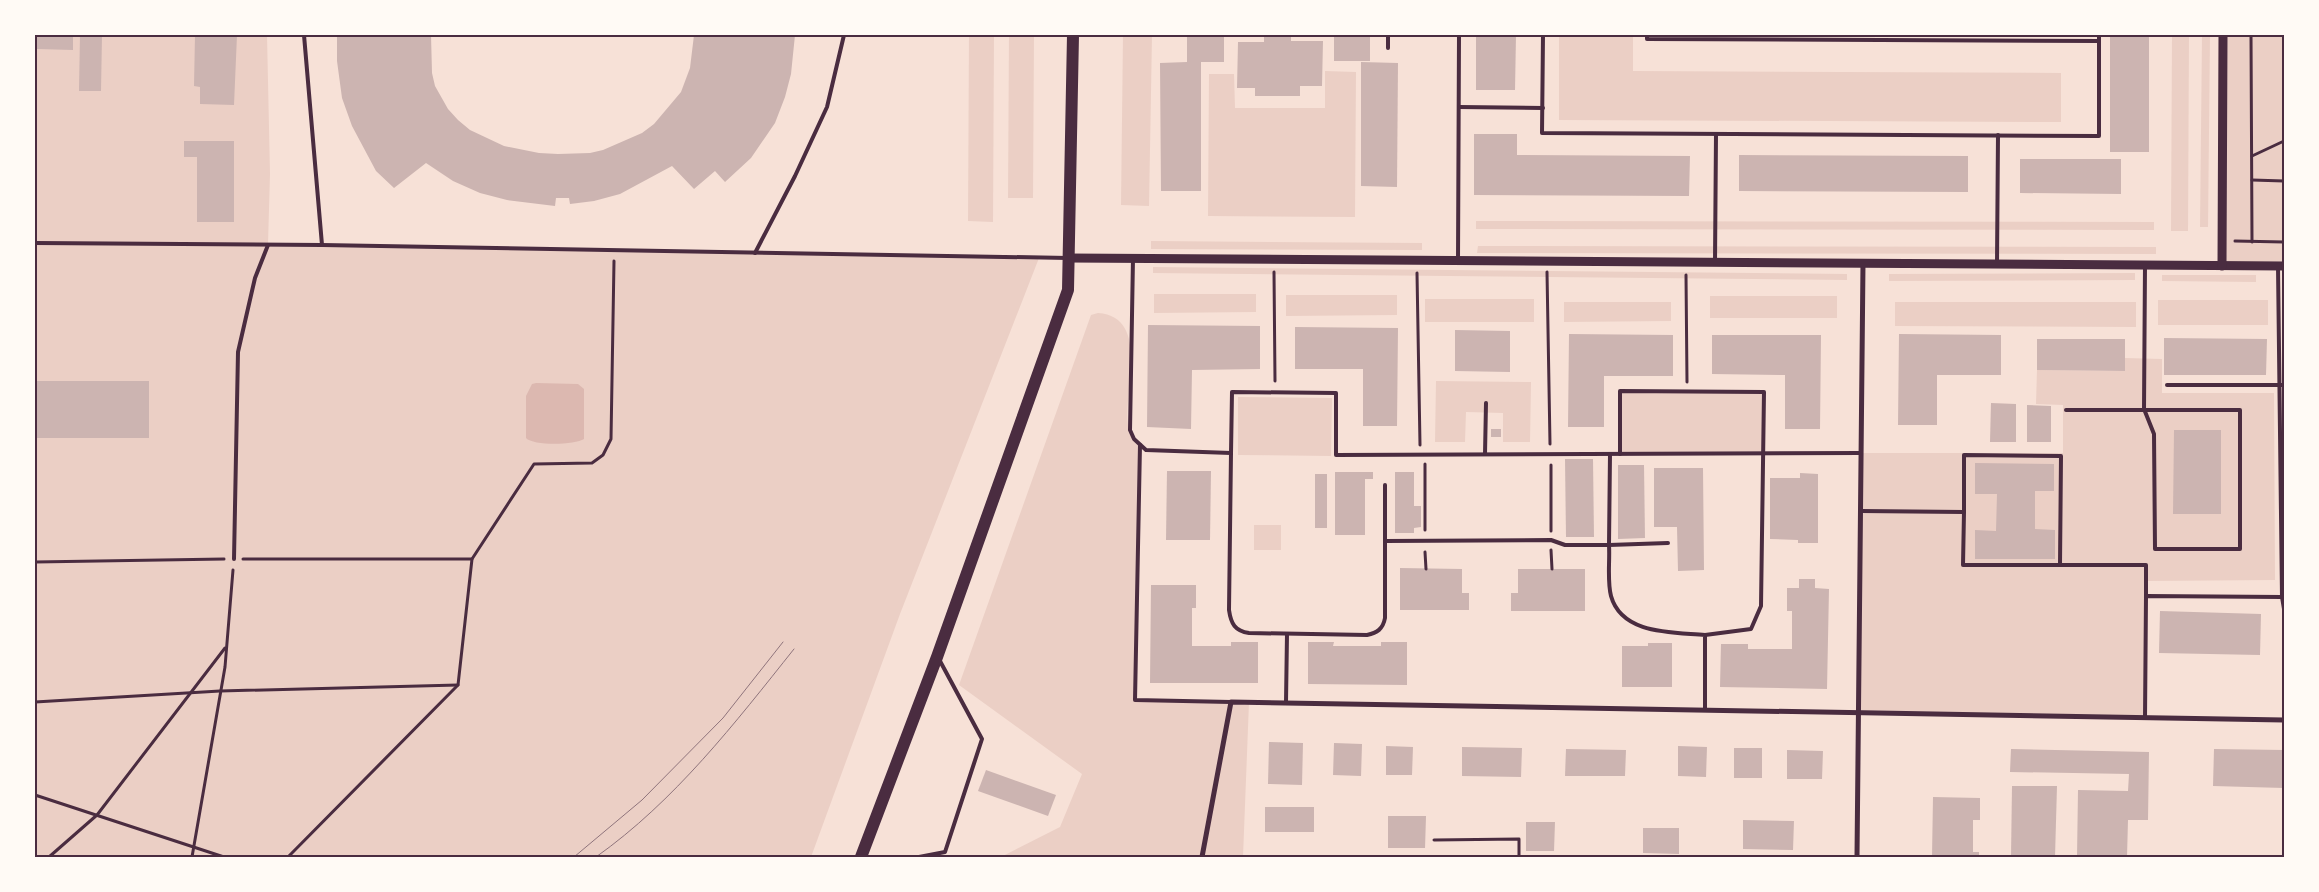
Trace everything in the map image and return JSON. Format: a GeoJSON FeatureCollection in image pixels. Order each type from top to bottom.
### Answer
{"type":"FeatureCollection","features":[{"type":"Feature","properties":{"kind":"main road"},"geometry":{"type":"LineString","coordinates":[[861,857],[937,657],[1068,290],[1073,35]]}},
{"type":"Feature","properties":{"kind":"street"},"geometry":{"type":"LineString","coordinates":[[2222,266],[2223,35]]}},
{"type":"Feature","properties":{"kind":"street"},"geometry":{"type":"LineString","coordinates":[[1068,258],[2281,266]]}},
{"type":"Feature","properties":{"kind":"street"},"geometry":{"type":"LineString","coordinates":[[1857,857],[1863,263]]}},
{"type":"Feature","properties":{"kind":"street"},"geometry":{"type":"LineString","coordinates":[[1202,857],[1230,702],[2284,720]]}},
{"type":"Feature","properties":{"kind":"lane"},"geometry":{"type":"LineString","coordinates":[[304,35],[322,245]]}},
{"type":"Feature","properties":{"kind":"lane"},"geometry":{"type":"LineString","coordinates":[[756,253],[828,107],[844,35]]}},
{"type":"Feature","properties":{"kind":"lane"},"geometry":{"type":"LineString","coordinates":[[1388,35],[1388,48]]}},
{"type":"Feature","properties":{"kind":"lane"},"geometry":{"type":"LineString","coordinates":[[1458,262],[1459,35]]}},
{"type":"Feature","properties":{"kind":"lane"},"geometry":{"type":"LineString","coordinates":[[1543,35],[1542,133],[2099,136],[2100,35]]}},
{"type":"Feature","properties":{"kind":"lane"},"geometry":{"type":"LineString","coordinates":[[1647,35],[1647,39],[1862,38],[2100,41]]}},
{"type":"Feature","properties":{"kind":"lane"},"geometry":{"type":"LineString","coordinates":[[1459,108],[1542,108]]}},
{"type":"Feature","properties":{"kind":"lane"},"geometry":{"type":"LineString","coordinates":[[1716,134],[1716,262]]}},
{"type":"Feature","properties":{"kind":"lane"},"geometry":{"type":"LineString","coordinates":[[1997,264],[1998,135]]}},
{"type":"Feature","properties":{"kind":"lane"},"geometry":{"type":"LineString","coordinates":[[35,243],[322,245],[1068,258]]}},
{"type":"Feature","properties":{"kind":"lane"},"geometry":{"type":"LineString","coordinates":[[234,559],[238,352],[255,278],[268,245]]}},
{"type":"Feature","properties":{"kind":"lane"},"geometry":{"type":"LineString","coordinates":[[1133,258],[1128,421],[1131,434],[1140,446],[1146,450],[1231,453]]}},
{"type":"Feature","properties":{"kind":"lane"},"geometry":{"type":"LineString","coordinates":[[2066,410],[2144,409],[2240,410],[2240,549],[2155,549],[2154,434],[2144,409],[2145,265]]}},
{"type":"Feature","properties":{"kind":"lane"},"geometry":{"type":"LineString","coordinates":[[2281,266],[2279,385],[2282,597],[2284,609]]}},
{"type":"Feature","properties":{"kind":"lane"},"geometry":{"type":"LineString","coordinates":[[2167,385],[2284,385]]}},
{"type":"Feature","properties":{"kind":"lane"},"geometry":{"type":"LineString","coordinates":[[1610,454],[1611,595],[1618,611],[1633,624],[1658,631],[1705,635],[1751,629],[1762,606],[1764,392],[1620,391],[1620,454]]}},
{"type":"Feature","properties":{"kind":"lane"},"geometry":{"type":"LineString","coordinates":[[1385,484],[1385,618],[1379,630],[1367,634],[1287,634],[1241,632],[1233,625],[1230,618],[1232,392],[1336,393],[1336,455],[1861,453]]}},
{"type":"Feature","properties":{"kind":"lane"},"geometry":{"type":"LineString","coordinates":[[1486,403],[1486,454]]}},
{"type":"Feature","properties":{"kind":"lane"},"geometry":{"type":"LineString","coordinates":[[1140,446],[1135,700],[1230,702]]}},
{"type":"Feature","properties":{"kind":"lane"},"geometry":{"type":"LineString","coordinates":[[2060,565],[2061,456],[1964,456],[1964,565],[2146,566],[2145,718]]}},
{"type":"Feature","properties":{"kind":"lane"},"geometry":{"type":"LineString","coordinates":[[1861,512],[1964,512]]}},
{"type":"Feature","properties":{"kind":"lane"},"geometry":{"type":"LineString","coordinates":[[1385,541],[1551,540],[1566,545],[1668,543]]}},
{"type":"Feature","properties":{"kind":"lane"},"geometry":{"type":"LineString","coordinates":[[2146,596],[2282,597]]}},
{"type":"Feature","properties":{"kind":"lane"},"geometry":{"type":"LineString","coordinates":[[1286,702],[1287,634]]}},
{"type":"Feature","properties":{"kind":"lane"},"geometry":{"type":"LineString","coordinates":[[1704,709],[1705,635]]}},
{"type":"Feature","properties":{"kind":"lane"},"geometry":{"type":"LineString","coordinates":[[919,857],[945,852],[982,739],[937,657]]}},
{"type":"Feature","properties":{"kind":"path"},"geometry":{"type":"LineString","coordinates":[[2252,35],[2252,242]]}},
{"type":"Feature","properties":{"kind":"path"},"geometry":{"type":"LineString","coordinates":[[2252,156],[2284,141]]}},
{"type":"Feature","properties":{"kind":"path"},"geometry":{"type":"LineString","coordinates":[[2252,180],[2284,181]]}},
{"type":"Feature","properties":{"kind":"path"},"geometry":{"type":"LineString","coordinates":[[2222,241],[2284,242]]}},
{"type":"Feature","properties":{"kind":"path"},"geometry":{"type":"LineString","coordinates":[[288,857],[458,685],[472,559],[534,464],[592,463],[603,455],[611,439],[614,250]]}},
{"type":"Feature","properties":{"kind":"path"},"geometry":{"type":"LineString","coordinates":[[1274,259],[1276,392]]}},
{"type":"Feature","properties":{"kind":"path"},"geometry":{"type":"LineString","coordinates":[[1416,260],[1420,455],[1425,461],[1426,569]]}},
{"type":"Feature","properties":{"kind":"path"},"geometry":{"type":"LineString","coordinates":[[1547,262],[1552,569]]}},
{"type":"Feature","properties":{"kind":"path"},"geometry":{"type":"LineString","coordinates":[[1686,262],[1687,391]]}},
{"type":"Feature","properties":{"kind":"path"},"geometry":{"type":"LineString","coordinates":[[192,857],[220,691],[234,559]]}},
{"type":"Feature","properties":{"kind":"path"},"geometry":{"type":"LineString","coordinates":[[35,562],[234,559],[472,559]]}},
{"type":"Feature","properties":{"kind":"path"},"geometry":{"type":"LineString","coordinates":[[49,857],[97,815],[226,647]]}},
{"type":"Feature","properties":{"kind":"path"},"geometry":{"type":"LineString","coordinates":[[35,702],[220,691],[458,685]]}},
{"type":"Feature","properties":{"kind":"path"},"geometry":{"type":"LineString","coordinates":[[35,795],[224,857]]}},
{"type":"Feature","properties":{"kind":"path"},"geometry":{"type":"LineString","coordinates":[[1434,840],[1519,839],[1519,857]]}},
{"type":"Feature","properties":{"kind":"shaded area"},"geometry":{"type":"Polygon","coordinates":[[[35,35],[267,35],[270,174],[268,244],[1039,258],[900,614],[811,857],[35,857],[35,35]]]}},
{"type":"Feature","properties":{"kind":"shaded area"},"geometry":{"type":"Polygon","coordinates":[[[969,35],[994,35],[993,222],[968,221],[969,35]]]}},
{"type":"Feature","properties":{"kind":"shaded area"},"geometry":{"type":"Polygon","coordinates":[[[1009,35],[1034,35],[1033,198],[1008,198],[1009,35]]]}},
{"type":"Feature","properties":{"kind":"shaded area"},"geometry":{"type":"Polygon","coordinates":[[[1123,35],[1152,35],[1149,206],[1121,205],[1123,35]]]}},
{"type":"Feature","properties":{"kind":"shaded area"},"geometry":{"type":"Polygon","coordinates":[[[1559,35],[1633,35],[1633,71],[2061,73],[2061,122],[1559,120],[1559,35]]]}},
{"type":"Feature","properties":{"kind":"shaded area"},"geometry":{"type":"Polygon","coordinates":[[[2172,35],[2189,35],[2188,231],[2171,231],[2172,35]]]}},
{"type":"Feature","properties":{"kind":"shaded area"},"geometry":{"type":"Polygon","coordinates":[[[2202,35],[2210,35],[2208,227],[2200,227],[2202,35]]]}},
{"type":"Feature","properties":{"kind":"shaded area"},"geometry":{"type":"Polygon","coordinates":[[[2223,35],[2284,35],[2284,266],[2222,266],[2223,35]]]}},
{"type":"Feature","properties":{"kind":"shaded area"},"geometry":{"type":"Polygon","coordinates":[[[1325,71],[1356,72],[1355,217],[1208,216],[1209,74],[1234,74],[1235,108],[1325,108],[1325,71]]]}},
{"type":"Feature","properties":{"kind":"shaded area"},"geometry":{"type":"Polygon","coordinates":[[[1476,221],[2154,222],[2154,230],[1476,229],[1476,221]]]}},
{"type":"Feature","properties":{"kind":"shaded area"},"geometry":{"type":"Polygon","coordinates":[[[1151,241],[1422,243],[1422,250],[1151,249],[1151,241]]]}},
{"type":"Feature","properties":{"kind":"shaded area"},"geometry":{"type":"Polygon","coordinates":[[[1478,246],[2156,247],[2156,254],[1477,253],[1478,246]]]}},
{"type":"Feature","properties":{"kind":"shaded area"},"geometry":{"type":"Polygon","coordinates":[[[1153,267],[1847,274],[1847,280],[1153,273],[1153,267]]]}},
{"type":"Feature","properties":{"kind":"shaded area"},"geometry":{"type":"Polygon","coordinates":[[[2135,273],[2135,280],[1889,281],[1889,274],[2135,273]]]}},
{"type":"Feature","properties":{"kind":"shaded area"},"geometry":{"type":"Polygon","coordinates":[[[2162,275],[2256,275],[2256,282],[2162,281],[2162,275]]]}},
{"type":"Feature","properties":{"kind":"shaded area"},"geometry":{"type":"Polygon","coordinates":[[[1154,294],[1256,294],[1256,312],[1154,313],[1154,294]]]}},
{"type":"Feature","properties":{"kind":"shaded area"},"geometry":{"type":"Polygon","coordinates":[[[1286,295],[1397,295],[1397,315],[1286,316],[1286,295]]]}},
{"type":"Feature","properties":{"kind":"shaded area"},"geometry":{"type":"Polygon","coordinates":[[[1710,296],[1837,296],[1837,318],[1710,318],[1710,296]]]}},
{"type":"Feature","properties":{"kind":"shaded area"},"geometry":{"type":"Polygon","coordinates":[[[1425,299],[1534,299],[1534,322],[1425,322],[1425,299]]]}},
{"type":"Feature","properties":{"kind":"shaded area"},"geometry":{"type":"Polygon","coordinates":[[[2158,300],[2268,300],[2268,325],[2158,325],[2158,300]]]}},
{"type":"Feature","properties":{"kind":"shaded area"},"geometry":{"type":"Polygon","coordinates":[[[1564,302],[1671,302],[1671,321],[1564,322],[1564,302]]]}},
{"type":"Feature","properties":{"kind":"shaded area"},"geometry":{"type":"Polygon","coordinates":[[[1895,302],[2136,302],[2136,327],[1895,326],[1895,302]]]}},
{"type":"Feature","properties":{"kind":"shaded area"},"geometry":{"type":"Polygon","coordinates":[[[1098,313],[1114,318],[1124,327],[1129,341],[1131,358],[1127,411],[1128,425],[1140,445],[1135,700],[1249,702],[1243,857],[1001,857],[1060,827],[1082,774],[959,685],[1091,315],[1098,313]]]}},
{"type":"Feature","properties":{"kind":"shaded area"},"geometry":{"type":"Polygon","coordinates":[[[2125,358],[2162,359],[2162,393],[2274,393],[2275,580],[2146,581],[2145,718],[1859,714],[1861,453],[2063,453],[2063,405],[2036,404],[2037,370],[2125,371],[2125,358]]]}},
{"type":"Feature","properties":{"kind":"shaded area"},"geometry":{"type":"Polygon","coordinates":[[[1436,381],[1531,382],[1530,442],[1503,442],[1503,413],[1466,412],[1465,442],[1435,442],[1436,381]]]}},
{"type":"Feature","properties":{"kind":"shaded area"},"geometry":{"type":"Polygon","coordinates":[[[532,384],[578,384],[584,389],[584,439],[572,443],[554,444],[530,441],[526,438],[526,396],[532,384]]]}},
{"type":"Feature","properties":{"kind":"shaded area"},"geometry":{"type":"Polygon","coordinates":[[[1620,391],[1764,392],[1763,453],[1620,454],[1620,391]]]}},
{"type":"Feature","properties":{"kind":"shaded area"},"geometry":{"type":"Polygon","coordinates":[[[1238,397],[1332,398],[1331,456],[1238,455],[1238,397]]]}},
{"type":"Feature","properties":{"kind":"shaded area"},"geometry":{"type":"Polygon","coordinates":[[[1254,525],[1281,525],[1281,550],[1254,550],[1254,525]]]}},
{"type":"Feature","properties":{"kind":"building"},"geometry":{"type":"Polygon","coordinates":[[[37,35],[73,35],[73,50],[37,49],[37,35]]]}},
{"type":"Feature","properties":{"kind":"building"},"geometry":{"type":"Polygon","coordinates":[[[80,35],[102,35],[101,91],[79,91],[80,35]]]}},
{"type":"Feature","properties":{"kind":"building"},"geometry":{"type":"Polygon","coordinates":[[[195,35],[237,35],[234,105],[200,104],[200,87],[194,86],[195,35]]]}},
{"type":"Feature","properties":{"kind":"building"},"geometry":{"type":"Polygon","coordinates":[[[337,35],[431,35],[432,73],[435,86],[448,109],[458,120],[470,130],[504,146],[539,153],[558,154],[590,153],[603,150],[642,133],[654,124],[681,92],[690,68],[694,35],[795,35],[791,74],[775,123],[751,158],[725,182],[715,171],[694,189],[672,166],[620,194],[594,201],[570,204],[569,198],[556,198],[555,206],[507,200],[480,193],[453,181],[426,163],[394,188],[376,171],[352,126],[342,98],[337,61],[337,35]]]}},
{"type":"Feature","properties":{"kind":"building"},"geometry":{"type":"Polygon","coordinates":[[[1187,35],[1224,35],[1224,62],[1201,62],[1201,191],[1161,191],[1160,63],[1187,62],[1187,35]]]}},
{"type":"Feature","properties":{"kind":"building"},"geometry":{"type":"Polygon","coordinates":[[[1264,35],[1291,35],[1291,41],[1323,41],[1322,86],[1300,86],[1300,96],[1255,96],[1255,88],[1237,88],[1238,42],[1264,42],[1264,35]]]}},
{"type":"Feature","properties":{"kind":"building"},"geometry":{"type":"Polygon","coordinates":[[[1334,35],[1370,35],[1370,61],[1334,61],[1334,35]]]}},
{"type":"Feature","properties":{"kind":"building"},"geometry":{"type":"Polygon","coordinates":[[[1476,35],[1516,35],[1515,90],[1476,90],[1476,35]]]}},
{"type":"Feature","properties":{"kind":"building"},"geometry":{"type":"Polygon","coordinates":[[[2110,35],[2149,35],[2149,152],[2110,152],[2110,35]]]}},
{"type":"Feature","properties":{"kind":"building"},"geometry":{"type":"Polygon","coordinates":[[[1361,62],[1398,63],[1397,187],[1361,186],[1361,62]]]}},
{"type":"Feature","properties":{"kind":"building"},"geometry":{"type":"Polygon","coordinates":[[[1474,134],[1517,134],[1517,155],[1690,156],[1689,196],[1474,195],[1474,134]]]}},
{"type":"Feature","properties":{"kind":"building"},"geometry":{"type":"Polygon","coordinates":[[[184,141],[234,141],[234,222],[197,222],[197,157],[184,157],[184,141]]]}},
{"type":"Feature","properties":{"kind":"building"},"geometry":{"type":"Polygon","coordinates":[[[1739,155],[1968,156],[1968,192],[1739,191],[1739,155]]]}},
{"type":"Feature","properties":{"kind":"building"},"geometry":{"type":"Polygon","coordinates":[[[2020,159],[2121,159],[2121,194],[2020,193],[2020,159]]]}},
{"type":"Feature","properties":{"kind":"building"},"geometry":{"type":"Polygon","coordinates":[[[1148,325],[1260,326],[1260,369],[1192,370],[1191,429],[1147,427],[1148,325]]]}},
{"type":"Feature","properties":{"kind":"building"},"geometry":{"type":"Polygon","coordinates":[[[1295,327],[1398,328],[1397,426],[1363,426],[1363,369],[1295,369],[1295,327]]]}},
{"type":"Feature","properties":{"kind":"building"},"geometry":{"type":"Polygon","coordinates":[[[1455,330],[1510,331],[1510,372],[1455,371],[1455,330]]]}},
{"type":"Feature","properties":{"kind":"building"},"geometry":{"type":"Polygon","coordinates":[[[1569,334],[1673,335],[1673,376],[1604,376],[1604,427],[1568,427],[1569,334]]]}},
{"type":"Feature","properties":{"kind":"building"},"geometry":{"type":"Polygon","coordinates":[[[1899,334],[2001,335],[2001,375],[1937,375],[1937,425],[1898,425],[1899,334]]]}},
{"type":"Feature","properties":{"kind":"building"},"geometry":{"type":"Polygon","coordinates":[[[1712,335],[1821,335],[1820,429],[1785,429],[1785,375],[1712,374],[1712,335]]]}},
{"type":"Feature","properties":{"kind":"building"},"geometry":{"type":"Polygon","coordinates":[[[2164,338],[2267,339],[2266,375],[2164,375],[2164,338]]]}},
{"type":"Feature","properties":{"kind":"building"},"geometry":{"type":"Polygon","coordinates":[[[2037,339],[2125,339],[2125,371],[2037,370],[2037,339]]]}},
{"type":"Feature","properties":{"kind":"building"},"geometry":{"type":"Polygon","coordinates":[[[35,381],[149,381],[149,438],[35,438],[35,381]]]}},
{"type":"Feature","properties":{"kind":"building"},"geometry":{"type":"Polygon","coordinates":[[[1991,403],[2016,404],[2016,442],[1990,442],[1991,403]]]}},
{"type":"Feature","properties":{"kind":"building"},"geometry":{"type":"Polygon","coordinates":[[[2027,405],[2051,406],[2051,442],[2027,442],[2027,405]]]}},
{"type":"Feature","properties":{"kind":"building"},"geometry":{"type":"Polygon","coordinates":[[[1491,429],[1501,429],[1501,437],[1491,437],[1491,429]]]}},
{"type":"Feature","properties":{"kind":"building"},"geometry":{"type":"Polygon","coordinates":[[[2174,430],[2221,430],[2221,514],[2173,514],[2174,430]]]}},
{"type":"Feature","properties":{"kind":"building"},"geometry":{"type":"Polygon","coordinates":[[[1565,459],[1593,459],[1594,537],[1566,537],[1565,459]]]}},
{"type":"Feature","properties":{"kind":"building"},"geometry":{"type":"Polygon","coordinates":[[[1975,463],[2054,464],[2054,491],[2035,491],[2035,529],[2055,530],[2055,559],[1975,559],[1975,530],[1996,531],[1997,494],[1975,494],[1975,463]]]}},
{"type":"Feature","properties":{"kind":"building"},"geometry":{"type":"Polygon","coordinates":[[[1618,465],[1644,465],[1645,538],[1618,539],[1618,465]]]}},
{"type":"Feature","properties":{"kind":"building"},"geometry":{"type":"Polygon","coordinates":[[[1654,468],[1703,468],[1704,570],[1678,571],[1677,527],[1654,527],[1654,468]]]}},
{"type":"Feature","properties":{"kind":"building"},"geometry":{"type":"Polygon","coordinates":[[[1167,471],[1211,471],[1210,540],[1166,540],[1167,471]]]}},
{"type":"Feature","properties":{"kind":"building"},"geometry":{"type":"Polygon","coordinates":[[[1335,472],[1373,472],[1373,479],[1365,479],[1365,535],[1335,535],[1335,472]]]}},
{"type":"Feature","properties":{"kind":"building"},"geometry":{"type":"Polygon","coordinates":[[[1395,472],[1414,472],[1414,506],[1421,506],[1421,527],[1414,528],[1414,533],[1395,533],[1395,472]]]}},
{"type":"Feature","properties":{"kind":"building"},"geometry":{"type":"Polygon","coordinates":[[[1800,473],[1818,474],[1818,543],[1798,543],[1798,540],[1770,539],[1770,478],[1800,478],[1800,473]]]}},
{"type":"Feature","properties":{"kind":"building"},"geometry":{"type":"Polygon","coordinates":[[[1315,474],[1327,474],[1327,528],[1315,528],[1315,474]]]}},
{"type":"Feature","properties":{"kind":"building"},"geometry":{"type":"Polygon","coordinates":[[[1400,568],[1462,569],[1462,593],[1469,593],[1469,610],[1400,610],[1400,568]]]}},
{"type":"Feature","properties":{"kind":"building"},"geometry":{"type":"Polygon","coordinates":[[[1518,569],[1585,569],[1585,611],[1511,611],[1511,593],[1518,593],[1518,569]]]}},
{"type":"Feature","properties":{"kind":"building"},"geometry":{"type":"Polygon","coordinates":[[[1799,579],[1815,579],[1815,588],[1829,589],[1827,689],[1720,687],[1721,644],[1748,644],[1748,649],[1792,649],[1792,611],[1787,611],[1787,588],[1799,588],[1799,579]]]}},
{"type":"Feature","properties":{"kind":"building"},"geometry":{"type":"Polygon","coordinates":[[[1151,585],[1196,585],[1196,608],[1192,608],[1192,646],[1231,646],[1231,642],[1258,642],[1258,683],[1150,683],[1151,585]]]}},
{"type":"Feature","properties":{"kind":"building"},"geometry":{"type":"Polygon","coordinates":[[[2160,611],[2261,614],[2260,655],[2159,653],[2160,611]]]}},
{"type":"Feature","properties":{"kind":"building"},"geometry":{"type":"Polygon","coordinates":[[[1308,642],[1334,642],[1333,646],[1381,646],[1381,642],[1407,642],[1407,685],[1308,684],[1308,642]]]}},
{"type":"Feature","properties":{"kind":"building"},"geometry":{"type":"Polygon","coordinates":[[[1648,643],[1672,643],[1672,687],[1622,687],[1622,646],[1648,646],[1648,643]]]}},
{"type":"Feature","properties":{"kind":"building"},"geometry":{"type":"Polygon","coordinates":[[[1269,742],[1303,743],[1302,785],[1268,784],[1269,742]]]}},
{"type":"Feature","properties":{"kind":"building"},"geometry":{"type":"Polygon","coordinates":[[[1334,743],[1362,744],[1361,776],[1333,775],[1334,743]]]}},
{"type":"Feature","properties":{"kind":"building"},"geometry":{"type":"Polygon","coordinates":[[[1386,746],[1413,747],[1412,775],[1386,775],[1386,746]]]}},
{"type":"Feature","properties":{"kind":"building"},"geometry":{"type":"Polygon","coordinates":[[[1678,746],[1707,747],[1706,777],[1678,776],[1678,746]]]}},
{"type":"Feature","properties":{"kind":"building"},"geometry":{"type":"Polygon","coordinates":[[[1462,747],[1522,748],[1521,777],[1462,776],[1462,747]]]}},
{"type":"Feature","properties":{"kind":"building"},"geometry":{"type":"Polygon","coordinates":[[[1734,748],[1762,748],[1762,778],[1734,778],[1734,748]]]}},
{"type":"Feature","properties":{"kind":"building"},"geometry":{"type":"Polygon","coordinates":[[[1566,749],[1626,750],[1625,776],[1565,776],[1566,749]]]}},
{"type":"Feature","properties":{"kind":"building"},"geometry":{"type":"Polygon","coordinates":[[[2011,749],[2149,752],[2148,820],[2128,820],[2127,857],[2077,857],[2078,790],[2128,791],[2129,774],[2010,772],[2011,749]]]}},
{"type":"Feature","properties":{"kind":"building"},"geometry":{"type":"Polygon","coordinates":[[[2214,749],[2284,750],[2284,788],[2213,786],[2214,749]]]}},
{"type":"Feature","properties":{"kind":"building"},"geometry":{"type":"Polygon","coordinates":[[[1787,750],[1823,751],[1822,779],[1787,779],[1787,750]]]}},
{"type":"Feature","properties":{"kind":"building"},"geometry":{"type":"Polygon","coordinates":[[[986,770],[1056,795],[1048,816],[978,791],[986,770]]]}},
{"type":"Feature","properties":{"kind":"building"},"geometry":{"type":"Polygon","coordinates":[[[2012,786],[2057,786],[2055,857],[2011,857],[2012,786]]]}},
{"type":"Feature","properties":{"kind":"building"},"geometry":{"type":"Polygon","coordinates":[[[1933,797],[1980,798],[1980,820],[1973,820],[1973,852],[1979,852],[1979,857],[1932,857],[1933,797]]]}},
{"type":"Feature","properties":{"kind":"building"},"geometry":{"type":"Polygon","coordinates":[[[1265,807],[1314,807],[1314,832],[1265,832],[1265,807]]]}},
{"type":"Feature","properties":{"kind":"building"},"geometry":{"type":"Polygon","coordinates":[[[1388,816],[1426,816],[1425,848],[1388,848],[1388,816]]]}},
{"type":"Feature","properties":{"kind":"building"},"geometry":{"type":"Polygon","coordinates":[[[1743,820],[1794,821],[1793,850],[1743,849],[1743,820]]]}},
{"type":"Feature","properties":{"kind":"building"},"geometry":{"type":"Polygon","coordinates":[[[1526,822],[1555,822],[1554,851],[1526,851],[1526,822]]]}},
{"type":"Feature","properties":{"kind":"building"},"geometry":{"type":"Polygon","coordinates":[[[1643,828],[1679,828],[1679,854],[1643,853],[1643,828]]]}},
{"type":"Feature","properties":{"kind":"tram line"},"geometry":{"type":"LineString","coordinates":[[574,857],[642,800],[723,718],[783,642]]}},
{"type":"Feature","properties":{"kind":"tram line"},"geometry":{"type":"LineString","coordinates":[[596,857],[625,835],[678,786],[726,733],[794,649]]}}]}
